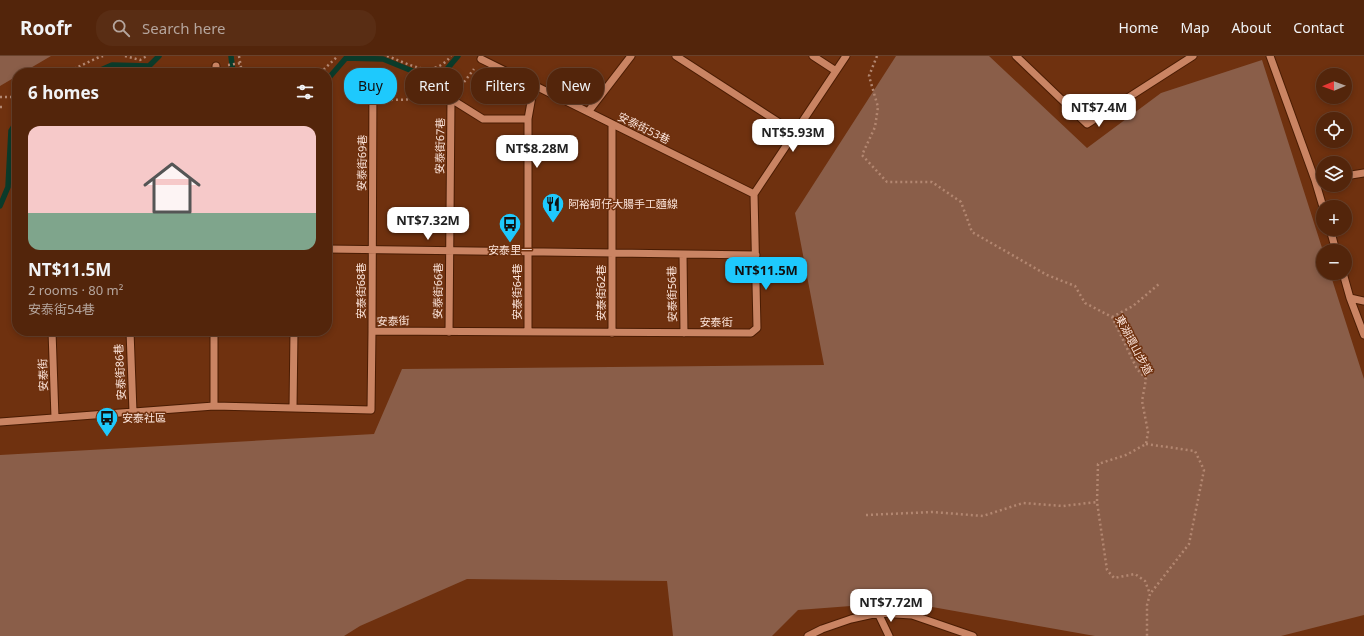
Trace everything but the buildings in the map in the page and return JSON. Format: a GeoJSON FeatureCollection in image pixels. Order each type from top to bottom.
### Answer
{"type":"FeatureCollection","features":[{"type":"Feature","properties":{"kind":"street"},"geometry":{"type":"LineString","coordinates":[[676,56],[795,133]]}},
{"type":"Feature","properties":{"kind":"street"},"geometry":{"type":"LineString","coordinates":[[814,56],[836,70]]}},
{"type":"Feature","properties":{"kind":"street"},"geometry":{"type":"LineString","coordinates":[[332,249],[756,255],[754,194],[846,56]]}},
{"type":"Feature","properties":{"kind":"street"},"geometry":{"type":"LineString","coordinates":[[1016,56],[1088,124],[1193,56]]}},
{"type":"Feature","properties":{"kind":"street"},"geometry":{"type":"LineString","coordinates":[[1270,56],[1321,200]]}},
{"type":"Feature","properties":{"kind":"street"},"geometry":{"type":"LineString","coordinates":[[588,112],[630,57]]}},
{"type":"Feature","properties":{"kind":"street","name":"安泰街53巷"},"geometry":{"type":"LineString","coordinates":[[481,59],[499,68]]}},
{"type":"Feature","properties":{"kind":"street","name":"安泰街53巷"},"geometry":{"type":"LineString","coordinates":[[539,88],[754,194]]}},
{"type":"Feature","properties":{"kind":"street","name":"安泰街69巷"},"geometry":{"type":"LineString","coordinates":[[372,250],[373,104]]}},
{"type":"Feature","properties":{"kind":"street","name":"安泰街67巷"},"geometry":{"type":"LineString","coordinates":[[450,251],[451,104]]}},
{"type":"Feature","properties":{"kind":"street"},"geometry":{"type":"LineString","coordinates":[[459,104],[483,119],[528,119]]}},
{"type":"Feature","properties":{"kind":"street","name":"安泰街64巷"},"geometry":{"type":"LineString","coordinates":[[528,332],[528,119],[531,104]]}},
{"type":"Feature","properties":{"kind":"street","name":"安泰街62巷"},"geometry":{"type":"LineString","coordinates":[[612,124],[612,332]]}},
{"type":"Feature","properties":{"kind":"street"},"geometry":{"type":"LineString","coordinates":[[1352,175],[1364,173]]}},
{"type":"Feature","properties":{"kind":"street","name":"安泰街68巷"},"geometry":{"type":"LineString","coordinates":[[372,250],[372,331]]}},
{"type":"Feature","properties":{"kind":"street","name":"安泰街66巷"},"geometry":{"type":"LineString","coordinates":[[449,332],[450,251]]}},
{"type":"Feature","properties":{"kind":"street","name":"安泰街56巷"},"geometry":{"type":"LineString","coordinates":[[683,254],[684,333]]}},
{"type":"Feature","properties":{"kind":"street","name":"安泰街"},"geometry":{"type":"LineString","coordinates":[[0,422],[214,406],[371,410],[372,331],[751,333],[757,328],[756,255]]}},
{"type":"Feature","properties":{"kind":"street"},"geometry":{"type":"LineString","coordinates":[[1345,280],[1364,335]]}},
{"type":"Feature","properties":{"kind":"street"},"geometry":{"type":"LineString","coordinates":[[1350,298],[1364,301]]}},
{"type":"Feature","properties":{"kind":"street","name":"安泰街"},"geometry":{"type":"LineString","coordinates":[[52,336],[55,418]]}},
{"type":"Feature","properties":{"kind":"street","name":"安泰街86巷"},"geometry":{"type":"LineString","coordinates":[[130,336],[133,412]]}},
{"type":"Feature","properties":{"kind":"street"},"geometry":{"type":"LineString","coordinates":[[214,336],[214,406]]}},
{"type":"Feature","properties":{"kind":"street"},"geometry":{"type":"LineString","coordinates":[[294,336],[294,408]]}},
{"type":"Feature","properties":{"kind":"street"},"geometry":{"type":"LineString","coordinates":[[808,636],[822,629],[878,613],[912,614],[973,636]]}},
{"type":"Feature","properties":{"kind":"street"},"geometry":{"type":"LineString","coordinates":[[878,613],[889,636]]}},
{"type":"Feature","properties":{"kind":"path"},"geometry":{"type":"LineString","coordinates":[[76,68],[103,56]]}},
{"type":"Feature","properties":{"kind":"path"},"geometry":{"type":"LineString","coordinates":[[125,56],[140,60],[147,56]]}},
{"type":"Feature","properties":{"kind":"path"},"geometry":{"type":"LineString","coordinates":[[239,56],[242,68]]}},
{"type":"Feature","properties":{"kind":"path"},"geometry":{"type":"LineString","coordinates":[[325,68],[338,56]]}},
{"type":"Feature","properties":{"kind":"path"},"geometry":{"type":"LineString","coordinates":[[387,56],[422,69],[432,69],[440,66],[451,56]]}},
{"type":"Feature","properties":{"kind":"path","name":"東湖環山步道"},"geometry":{"type":"LineString","coordinates":[[876,56],[869,76],[878,107],[875,127],[862,155],[887,182],[932,182],[961,202],[972,232],[1048,275],[1075,286],[1085,303],[1112,317],[1137,369],[1146,379],[1142,401],[1148,432],[1146,444]]}},
{"type":"Feature","properties":{"kind":"path"},"geometry":{"type":"LineString","coordinates":[[463,83],[481,59]]}},
{"type":"Feature","properties":{"kind":"path"},"geometry":{"type":"LineString","coordinates":[[226,65],[241,63]]}},
{"type":"Feature","properties":{"kind":"path"},"geometry":{"type":"LineString","coordinates":[[0,97],[12,97]]}},
{"type":"Feature","properties":{"kind":"path"},"geometry":{"type":"LineString","coordinates":[[0,107],[5,107]]}},
{"type":"Feature","properties":{"kind":"path"},"geometry":{"type":"LineString","coordinates":[[1112,317],[1133,306],[1158,284]]}},
{"type":"Feature","properties":{"kind":"path"},"geometry":{"type":"LineString","coordinates":[[1147,636],[1147,605],[1150,594],[1189,544],[1204,470],[1195,451],[1146,444],[1126,454],[1098,464],[1097,502],[1108,570],[1114,578],[1135,574],[1144,581],[1150,594]]}},
{"type":"Feature","properties":{"kind":"path"},"geometry":{"type":"LineString","coordinates":[[866,515],[933,512],[983,516],[1023,503],[1063,506],[1097,502]]}},
{"type":"Feature","properties":{"kind":"shaded area"},"geometry":{"type":"Polygon","coordinates":[[[0,56],[51,56],[31,68],[12,68],[12,79],[0,86],[0,56]]]}},
{"type":"Feature","properties":{"kind":"shaded area"},"geometry":{"type":"Polygon","coordinates":[[[896,56],[989,56],[1087,148],[1161,93],[1262,60],[1316,229],[1316,236],[1318,236],[1321,244],[1316,244],[1316,280],[1332,280],[1364,379],[1364,615],[1281,636],[1095,636],[904,602],[798,610],[772,636],[673,636],[667,581],[467,579],[360,626],[344,636],[0,636],[0,455],[374,434],[402,369],[824,365],[795,213],[896,56]]]}},
{"type":"Feature","properties":{"kind":"waterway"},"geometry":{"type":"LineString","coordinates":[[105,68],[112,65],[149,66],[159,56]]}},
{"type":"Feature","properties":{"kind":"waterway"},"geometry":{"type":"LineString","coordinates":[[231,56],[232,68]]}},
{"type":"Feature","properties":{"kind":"waterway"},"geometry":{"type":"LineString","coordinates":[[332,74],[346,58],[383,59],[427,77],[447,69],[458,56]]}},
{"type":"Feature","properties":{"kind":"waterway"},"geometry":{"type":"LineString","coordinates":[[0,206],[8,187],[12,129]]}},
{"type":"Feature","properties":{"kind":"place","name":"阿裕蚵仔大腸手工麵線"},"geometry":{"type":"Point","coordinates":[553,224]}},
{"type":"Feature","properties":{"kind":"place","name":"安泰里一"},"geometry":{"type":"Point","coordinates":[510,244]}},
{"type":"Feature","properties":{"kind":"place","name":"安泰社區"},"geometry":{"type":"Point","coordinates":[107,438]}}]}
